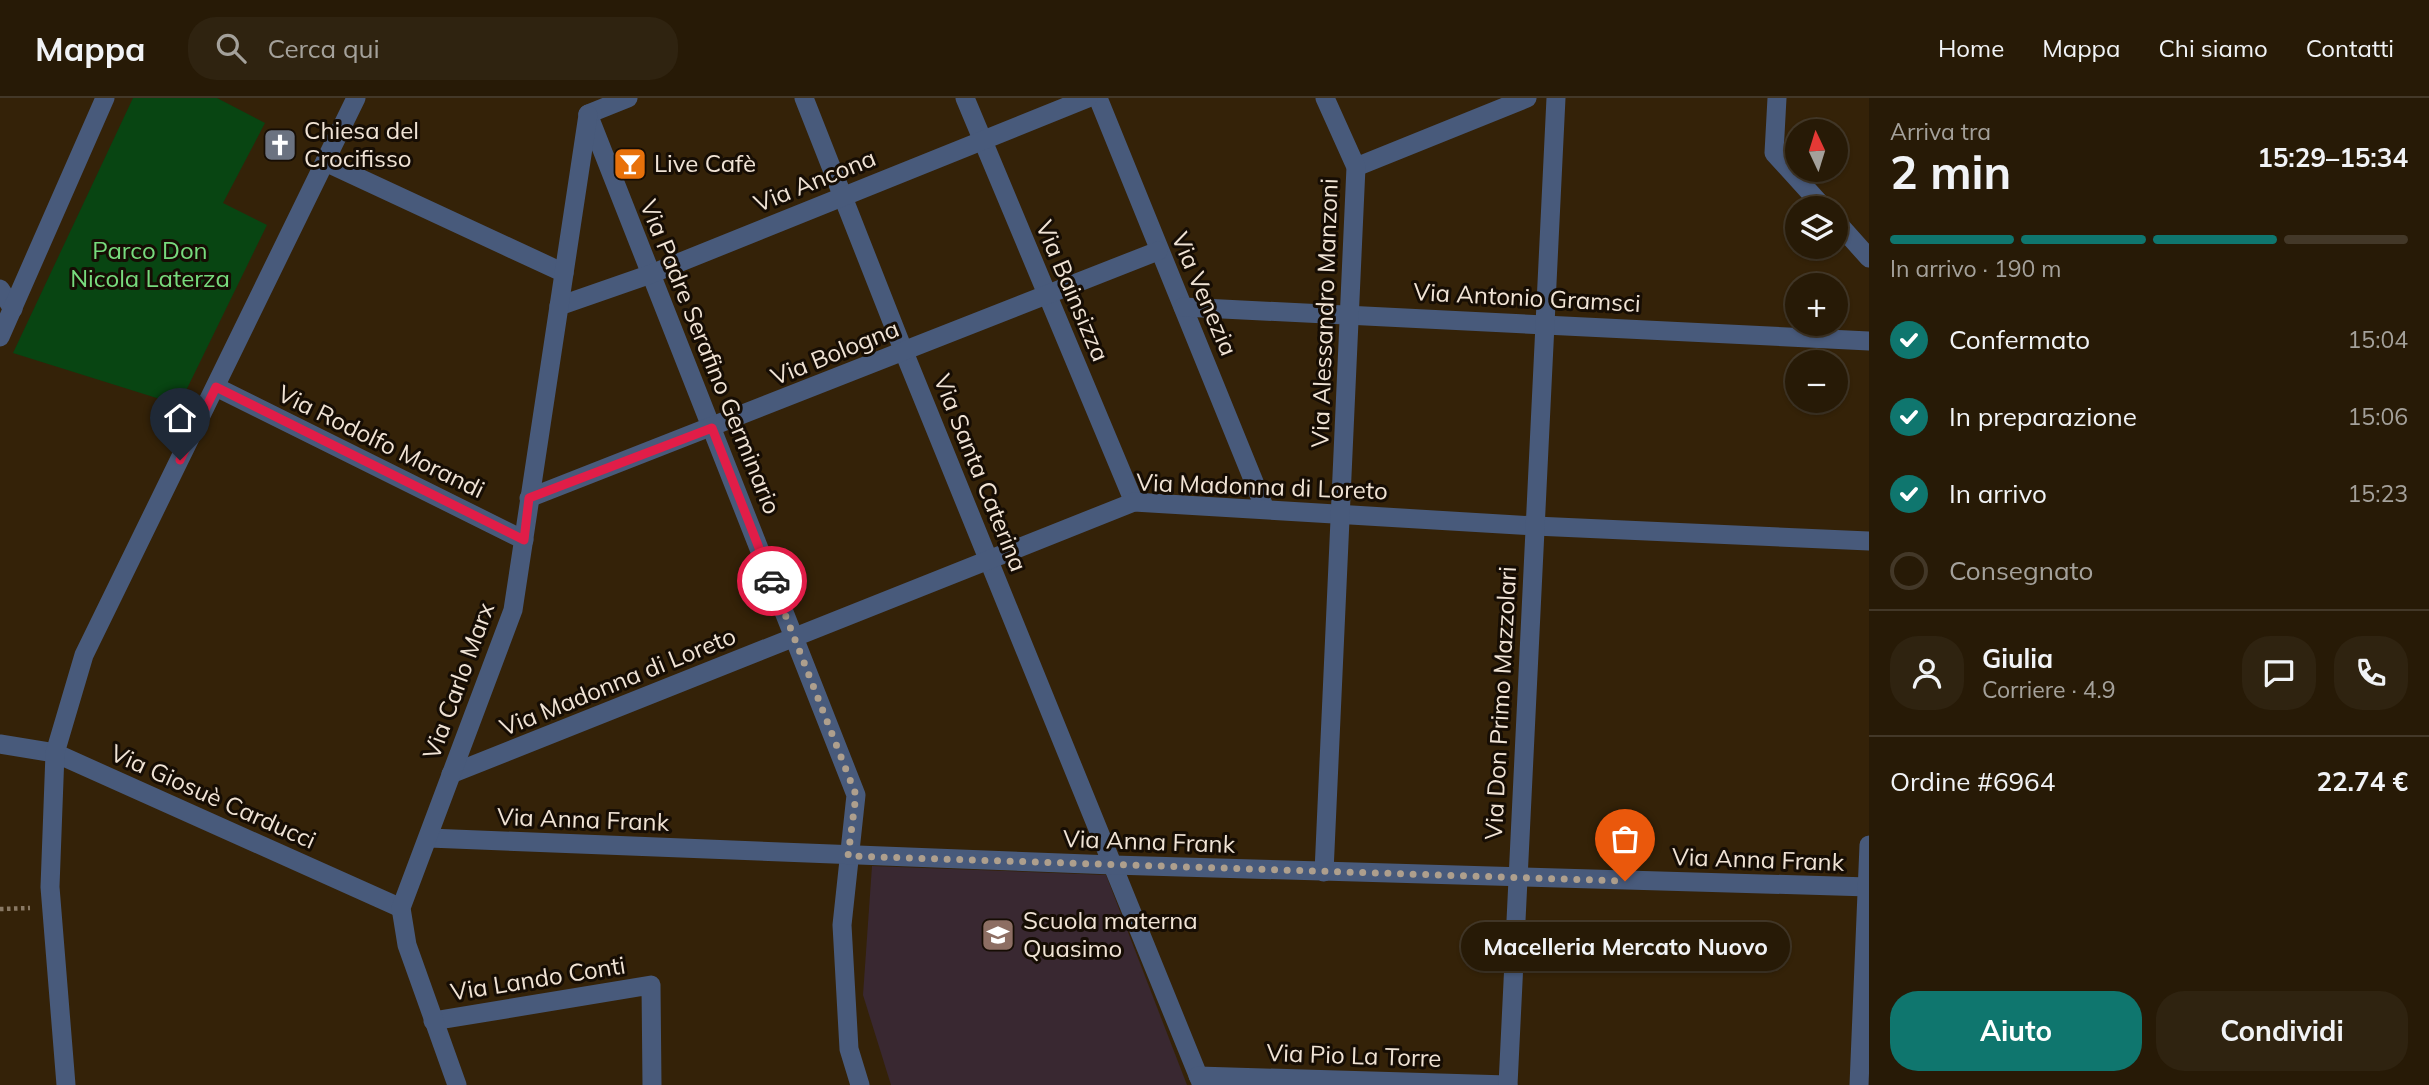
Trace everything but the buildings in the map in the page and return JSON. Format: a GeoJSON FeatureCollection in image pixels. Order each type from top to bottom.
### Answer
{"type":"FeatureCollection","features":[{"type":"Feature","properties":{"kind":"street"},"geometry":{"type":"LineString","coordinates":[[0,337],[105,98]]}},
{"type":"Feature","properties":{"kind":"street"},"geometry":{"type":"LineString","coordinates":[[66,1085],[50,887],[55,753],[84,655],[356,98]]}},
{"type":"Feature","properties":{"kind":"street"},"geometry":{"type":"LineString","coordinates":[[588,114],[628,98]]}},
{"type":"Feature","properties":{"kind":"street","name":"Via Santa Caterina"},"geometry":{"type":"LineString","coordinates":[[804,98],[904,352],[1200,1080]]}},
{"type":"Feature","properties":{"kind":"street","name":"Via Bainsizza"},"geometry":{"type":"LineString","coordinates":[[965,98],[1134,502]]}},
{"type":"Feature","properties":{"kind":"street","name":"Via Ancona"},"geometry":{"type":"LineString","coordinates":[[559,306],[651,274],[1088,98]]}},
{"type":"Feature","properties":{"kind":"street","name":"Via Venezia"},"geometry":{"type":"LineString","coordinates":[[1098,98],[1265,509]]}},
{"type":"Feature","properties":{"kind":"street","name":"Via Alessandro Manzoni"},"geometry":{"type":"LineString","coordinates":[[1324,872],[1356,167],[1325,98]]}},
{"type":"Feature","properties":{"kind":"street"},"geometry":{"type":"LineString","coordinates":[[1356,167],[1527,98]]}},
{"type":"Feature","properties":{"kind":"street","name":"Via Don Primo Mazzolari"},"geometry":{"type":"LineString","coordinates":[[1508,1085],[1556,98]]}},
{"type":"Feature","properties":{"kind":"street"},"geometry":{"type":"LineString","coordinates":[[1777,98],[1774,153],[1813,196]]}},
{"type":"Feature","properties":{"kind":"street","name":"Via Carlo Marx"},"geometry":{"type":"LineString","coordinates":[[401,908],[513,610],[588,114]]}},
{"type":"Feature","properties":{"kind":"street","name":"Via Padre Serafino Germinario"},"geometry":{"type":"LineString","coordinates":[[588,114],[856,795],[842,925],[849,1049],[860,1085]]}},
{"type":"Feature","properties":{"kind":"street"},"geometry":{"type":"LineString","coordinates":[[325,162],[564,273]]}},
{"type":"Feature","properties":{"kind":"street"},"geometry":{"type":"LineString","coordinates":[[1848,234],[1869,258]]}},
{"type":"Feature","properties":{"kind":"street","name":"Via Bologna"},"geometry":{"type":"LineString","coordinates":[[529,498],[1158,251]]}},
{"type":"Feature","properties":{"kind":"street"},"geometry":{"type":"LineString","coordinates":[[0,289],[13,309]]}},
{"type":"Feature","properties":{"kind":"street","name":"Via Antonio Gramsci"},"geometry":{"type":"LineString","coordinates":[[1183,307],[1348,313],[1869,341]]}},
{"type":"Feature","properties":{"kind":"street","name":"Via Rodolfo Morandi"},"geometry":{"type":"LineString","coordinates":[[216,387],[524,540]]}},
{"type":"Feature","properties":{"kind":"street","name":"Via Madonna di Loreto"},"geometry":{"type":"LineString","coordinates":[[451,774],[1134,502],[1535,526],[1869,541]]}},
{"type":"Feature","properties":{"kind":"street","name":"Via Giosuè Carducci"},"geometry":{"type":"LineString","coordinates":[[0,744],[55,753],[401,908]]}},
{"type":"Feature","properties":{"kind":"street","name":"Via Anna Frank"},"geometry":{"type":"LineString","coordinates":[[429,838],[848,856],[1868,887]]}},
{"type":"Feature","properties":{"kind":"street"},"geometry":{"type":"LineString","coordinates":[[1859,1085],[1869,845]]}},
{"type":"Feature","properties":{"kind":"street"},"geometry":{"type":"LineString","coordinates":[[401,908],[407,945],[457,1085]]}},
{"type":"Feature","properties":{"kind":"street","name":"Via Lando Conti"},"geometry":{"type":"LineString","coordinates":[[433,1021],[651,985],[652,1085]]}},
{"type":"Feature","properties":{"kind":"street","name":"Via Pio La Torre"},"geometry":{"type":"LineString","coordinates":[[1200,1080],[1508,1085]]}},
{"type":"Feature","properties":{"kind":"shaded area","name":"Scuola materna Quasimo"},"geometry":{"type":"Polygon","coordinates":[[[872,866],[1106,875],[1187,1085],[891,1085],[863,995],[872,866]]]}},
{"type":"Feature","properties":{"kind":"green space","name":"Parco Don Nicola Laterza"},"geometry":{"type":"Polygon","coordinates":[[[133,98],[217,98],[265,123],[223,203],[267,225],[179,405],[13,353],[133,98]]]}},
{"type":"Feature","properties":{"kind":"way so far"},"geometry":{"type":"LineString","coordinates":[[772,581],[856,795],[848,856],[1625,881]]}},
{"type":"Feature","properties":{"kind":"place","name":"Chiesa del Crocifisso"},"geometry":{"type":"Point","coordinates":[280,145]}},
{"type":"Feature","properties":{"kind":"place","name":"Live Cafè"},"geometry":{"type":"Point","coordinates":[630,164]}},
{"type":"Feature","properties":{"kind":"place","name":"Macelleria Mercato Nuovo"},"geometry":{"type":"Point","coordinates":[1625,881]}},
{"type":"Feature","properties":{"kind":"place","name":"Scuola materna Quasimo"},"geometry":{"type":"Point","coordinates":[998,935]}},
{"type":"Feature","properties":{"kind":"route"},"geometry":{"type":"LineString","coordinates":[[180,460],[216,387],[524,540],[529,498],[712,428],[772,581]]}}]}
